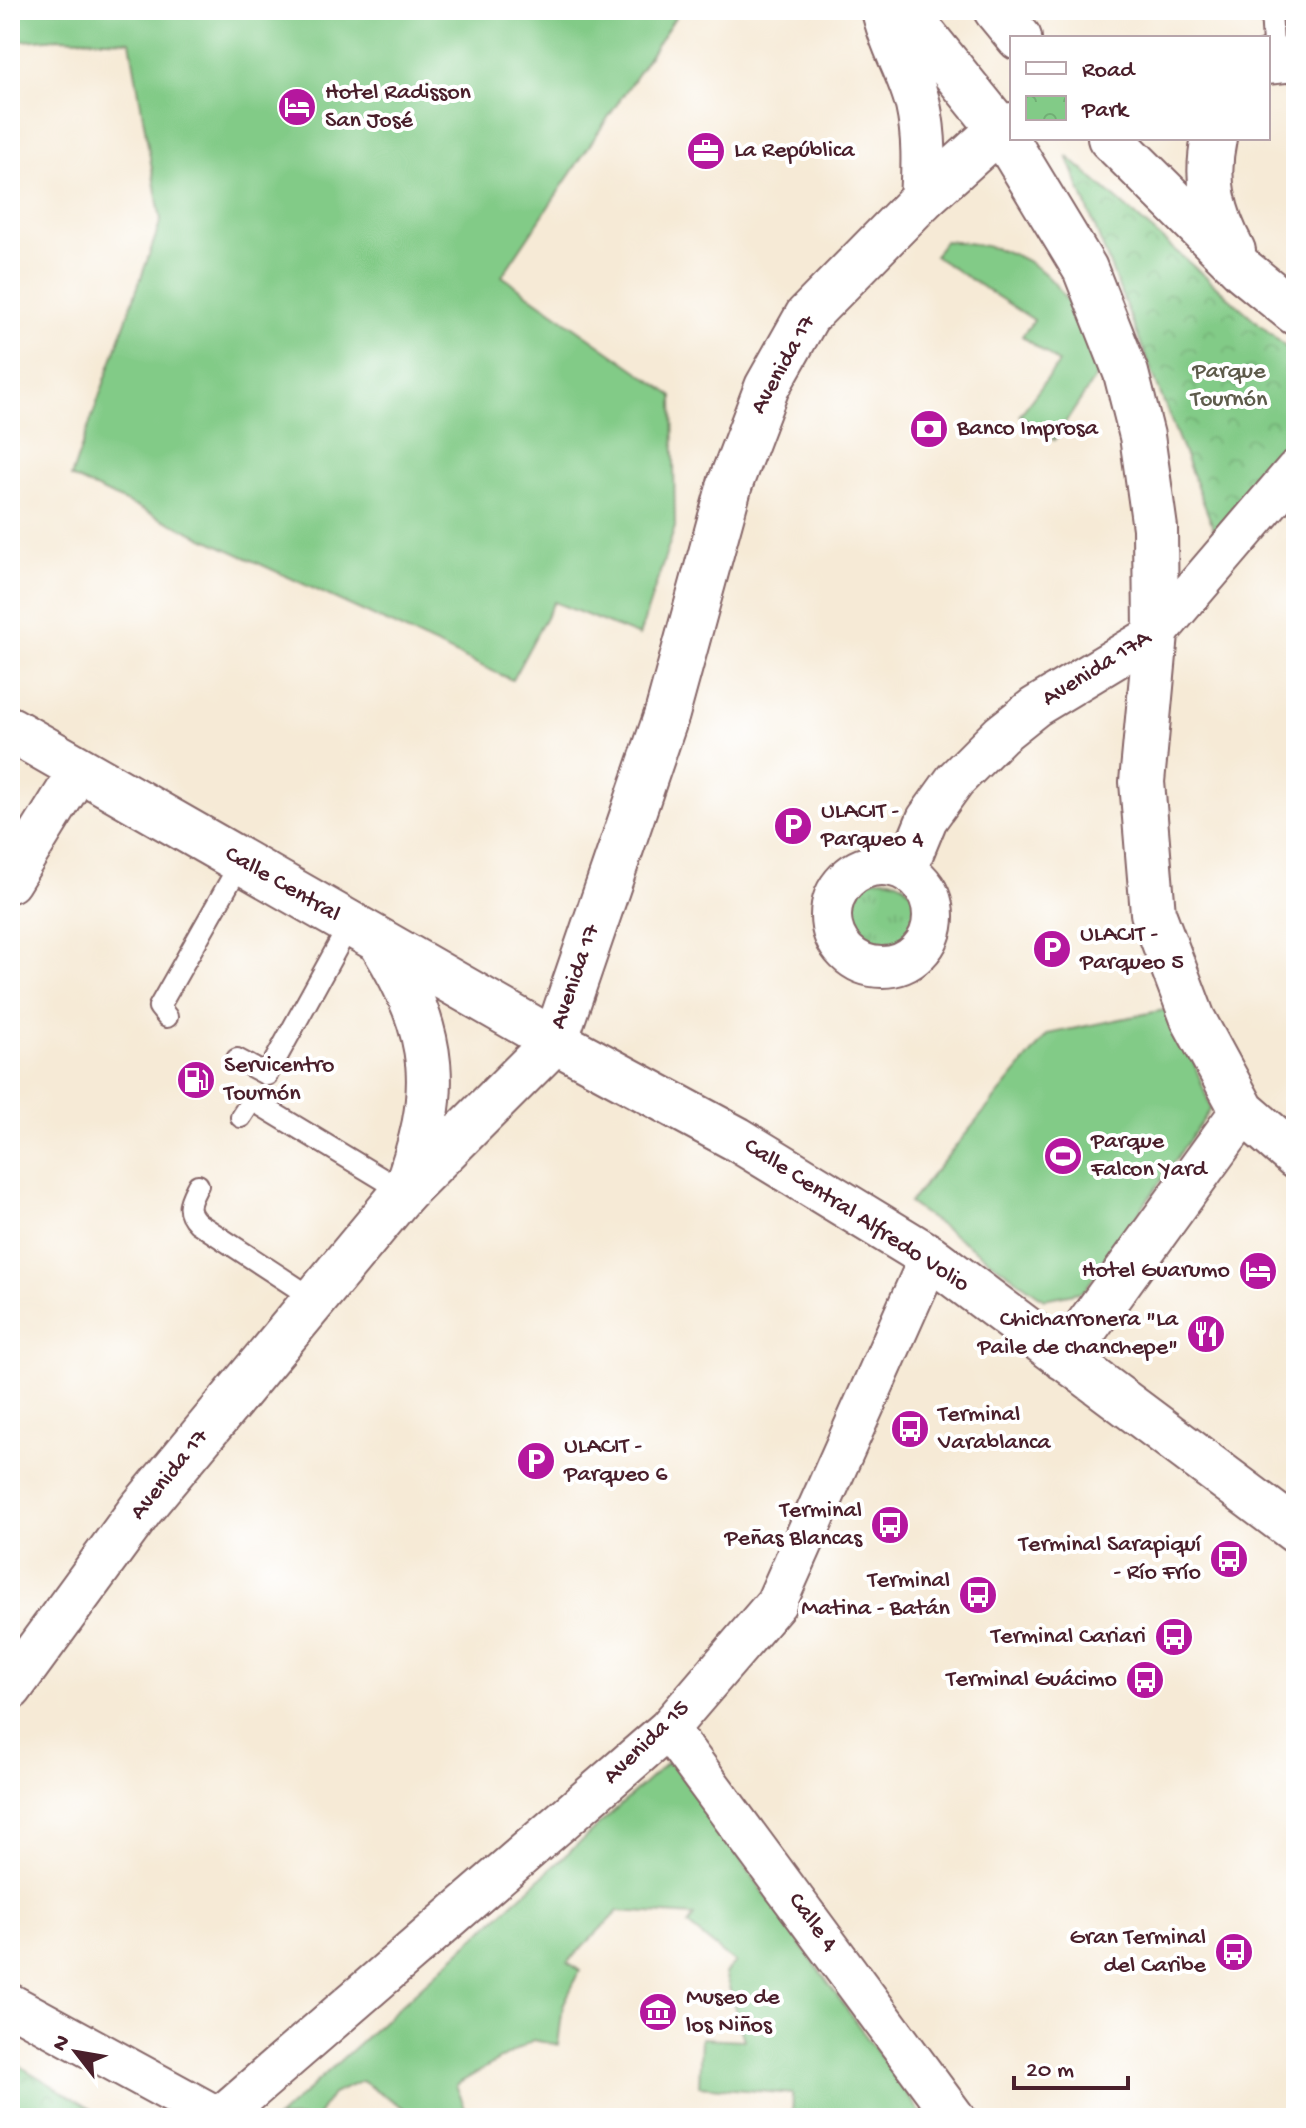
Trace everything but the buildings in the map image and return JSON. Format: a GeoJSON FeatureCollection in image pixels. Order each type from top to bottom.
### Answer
{"type":"FeatureCollection","features":[{"type":"Feature","properties":{"kind":"main road"},"geometry":{"type":"LineString","coordinates":[[884,10],[891,42],[917,102],[924,147],[922,199]]}},
{"type":"Feature","properties":{"kind":"main road"},"geometry":{"type":"LineString","coordinates":[[904,10],[1006,127]]}},
{"type":"Feature","properties":{"kind":"main road"},"geometry":{"type":"LineString","coordinates":[[996,10],[1017,36]]}},
{"type":"Feature","properties":{"kind":"main road","name":"Avenida 17"},"geometry":{"type":"LineString","coordinates":[[10,1688],[141,1509],[404,1192],[555,1041],[667,714],[730,484],[767,387],[807,316],[922,199],[1006,127]]}},
{"type":"Feature","properties":{"kind":"main road"},"geometry":{"type":"LineString","coordinates":[[1013,140],[1085,269],[1126,373],[1142,436],[1155,528],[1156,634],[1142,782],[1153,913],[1193,1019],[1243,1111],[1296,1157]]}},
{"type":"Feature","properties":{"kind":"main road"},"geometry":{"type":"LineString","coordinates":[[1112,140],[1244,271],[1296,313]]}},
{"type":"Feature","properties":{"kind":"main road"},"geometry":{"type":"LineString","coordinates":[[1214,140],[1208,164],[1212,200],[1219,224],[1244,271]]}},
{"type":"Feature","properties":{"kind":"main road","name":"Calle Central"},"geometry":{"type":"LineString","coordinates":[[10,729],[555,1041]]}},
{"type":"Feature","properties":{"kind":"main road"},"geometry":{"type":"LineString","coordinates":[[366,933],[409,987],[426,1038],[431,1090],[423,1142],[404,1192]]}},
{"type":"Feature","properties":{"kind":"main road","name":"Calle Central Alfredo Volio"},"geometry":{"type":"LineString","coordinates":[[555,1041],[737,1139],[930,1257],[1296,1531]]}},
{"type":"Feature","properties":{"kind":"main road"},"geometry":{"type":"LineString","coordinates":[[1064,1358],[1243,1111]]}},
{"type":"Feature","properties":{"kind":"street","name":"Avenida 17A"},"geometry":{"type":"LineString","coordinates":[[906,870],[927,819],[955,780],[1001,734],[1035,707],[1156,634],[1296,470]]}},
{"type":"Feature","properties":{"kind":"street"},"geometry":{"type":"LineString","coordinates":[[10,882],[80,769]]}},
{"type":"Feature","properties":{"kind":"street","name":"Avenida 15"},"geometry":{"type":"LineString","coordinates":[[219,2118],[668,1729],[776,1603],[930,1257]]}},
{"type":"Feature","properties":{"kind":"street","name":"Calle 4"},"geometry":{"type":"LineString","coordinates":[[668,1729],[955,2118]]}},
{"type":"Feature","properties":{"kind":"street"},"geometry":{"type":"LineString","coordinates":[[10,2004],[219,2118]]}},
{"type":"Feature","properties":{"kind":"lane"},"geometry":{"type":"LineString","coordinates":[[1271,10],[1279,62]]}},
{"type":"Feature","properties":{"kind":"lane"},"geometry":{"type":"LineString","coordinates":[[167,1017],[159,1007],[241,862]]}},
{"type":"Feature","properties":{"kind":"lane"},"geometry":{"type":"LineString","coordinates":[[366,933],[267,1075],[247,1109],[404,1192]]}},
{"type":"Feature","properties":{"kind":"lane"},"geometry":{"type":"LineString","coordinates":[[237,1059],[267,1075]]}},
{"type":"Feature","properties":{"kind":"lane"},"geometry":{"type":"LineString","coordinates":[[198,1185],[188,1203],[190,1215],[198,1223],[314,1299]]}},
{"type":"Feature","properties":{"kind":"green space"},"geometry":{"type":"Polygon","coordinates":[[[10,10],[680,10],[502,276],[673,396],[675,527],[639,636],[554,602],[512,680],[71,477],[161,221],[130,41],[59,38],[10,42],[10,10]]]}},
{"type":"Feature","properties":{"kind":"green space","name":"Parque Tournón"},"geometry":{"type":"Polygon","coordinates":[[[1067,156],[1296,356],[1296,434],[1215,532],[1067,156]]]}},
{"type":"Feature","properties":{"kind":"green space"},"geometry":{"type":"Polygon","coordinates":[[[944,241],[1006,251],[1028,261],[1046,275],[1075,314],[1101,369],[1054,440],[1020,415],[1059,363],[1022,336],[1034,320],[934,256],[944,241]]]}},
{"type":"Feature","properties":{"kind":"green space"},"geometry":{"type":"Polygon","coordinates":[[[882,878],[897,881],[909,889],[917,901],[920,916],[917,931],[909,943],[897,951],[882,954],[867,951],[855,943],[847,931],[844,916],[847,901],[855,889],[867,881],[882,878]]]}},
{"type":"Feature","properties":{"kind":"green space","name":"Parque Falcon Yard"},"geometry":{"type":"Polygon","coordinates":[[[1174,1008],[1211,1109],[1084,1291],[1044,1299],[909,1203],[1048,1034],[1174,1008]]]}},
{"type":"Feature","properties":{"kind":"green space"},"geometry":{"type":"Polygon","coordinates":[[[670,1760],[924,2118],[793,2118],[792,2094],[699,2086],[701,2038],[744,2040],[725,1973],[735,1963],[688,1925],[694,1916],[618,1911],[568,1962],[580,1971],[563,2005],[558,2045],[533,2040],[456,2085],[469,2118],[408,2118],[410,2112],[362,2081],[332,2094],[316,2118],[277,2118],[670,1760]]]}},
{"type":"Feature","properties":{"kind":"green space"},"geometry":{"type":"Polygon","coordinates":[[[10,2060],[106,2118],[10,2118],[10,2060]]]}},
{"type":"Feature","properties":{"kind":"place","name":"Hotel Radisson San José"},"geometry":{"type":"Point","coordinates":[297,107]}},
{"type":"Feature","properties":{"kind":"place","name":"La República"},"geometry":{"type":"Point","coordinates":[706,151]}},
{"type":"Feature","properties":{"kind":"place","name":"Banco Improsa"},"geometry":{"type":"Point","coordinates":[929,429]}},
{"type":"Feature","properties":{"kind":"place","name":"ULACIT - Parqueo 4"},"geometry":{"type":"Point","coordinates":[793,826]}},
{"type":"Feature","properties":{"kind":"place","name":"ULACIT - Parqueo 5"},"geometry":{"type":"Point","coordinates":[1052,949]}},
{"type":"Feature","properties":{"kind":"place","name":"Servicentro Tournón"},"geometry":{"type":"Point","coordinates":[196,1080]}},
{"type":"Feature","properties":{"kind":"place","name":"Parque Falcon Yard"},"geometry":{"type":"Point","coordinates":[1063,1156]}},
{"type":"Feature","properties":{"kind":"place","name":"Hotel Guarumo"},"geometry":{"type":"Point","coordinates":[1258,1271]}},
{"type":"Feature","properties":{"kind":"place","name":"Chicharronera \"La Paile de chanchepe\""},"geometry":{"type":"Point","coordinates":[1206,1334]}},
{"type":"Feature","properties":{"kind":"place","name":"Terminal Varablanca"},"geometry":{"type":"Point","coordinates":[910,1429]}},
{"type":"Feature","properties":{"kind":"place","name":"ULACIT - Parqueo 6"},"geometry":{"type":"Point","coordinates":[536,1461]}},
{"type":"Feature","properties":{"kind":"place","name":"Terminal Peñas Blancas"},"geometry":{"type":"Point","coordinates":[890,1525]}},
{"type":"Feature","properties":{"kind":"place","name":"Terminal Sarapiquí - Río Frío"},"geometry":{"type":"Point","coordinates":[1229,1559]}},
{"type":"Feature","properties":{"kind":"place","name":"Terminal Matina - Batán"},"geometry":{"type":"Point","coordinates":[978,1595]}},
{"type":"Feature","properties":{"kind":"place","name":"Terminal Cariari"},"geometry":{"type":"Point","coordinates":[1174,1637]}},
{"type":"Feature","properties":{"kind":"place","name":"Terminal Guácimo"},"geometry":{"type":"Point","coordinates":[1145,1680]}},
{"type":"Feature","properties":{"kind":"place","name":"Gran Terminal del Caribe"},"geometry":{"type":"Point","coordinates":[1234,1952]}},
{"type":"Feature","properties":{"kind":"place","name":"Museo de los Niños"},"geometry":{"type":"Point","coordinates":[658,2012]}}]}
